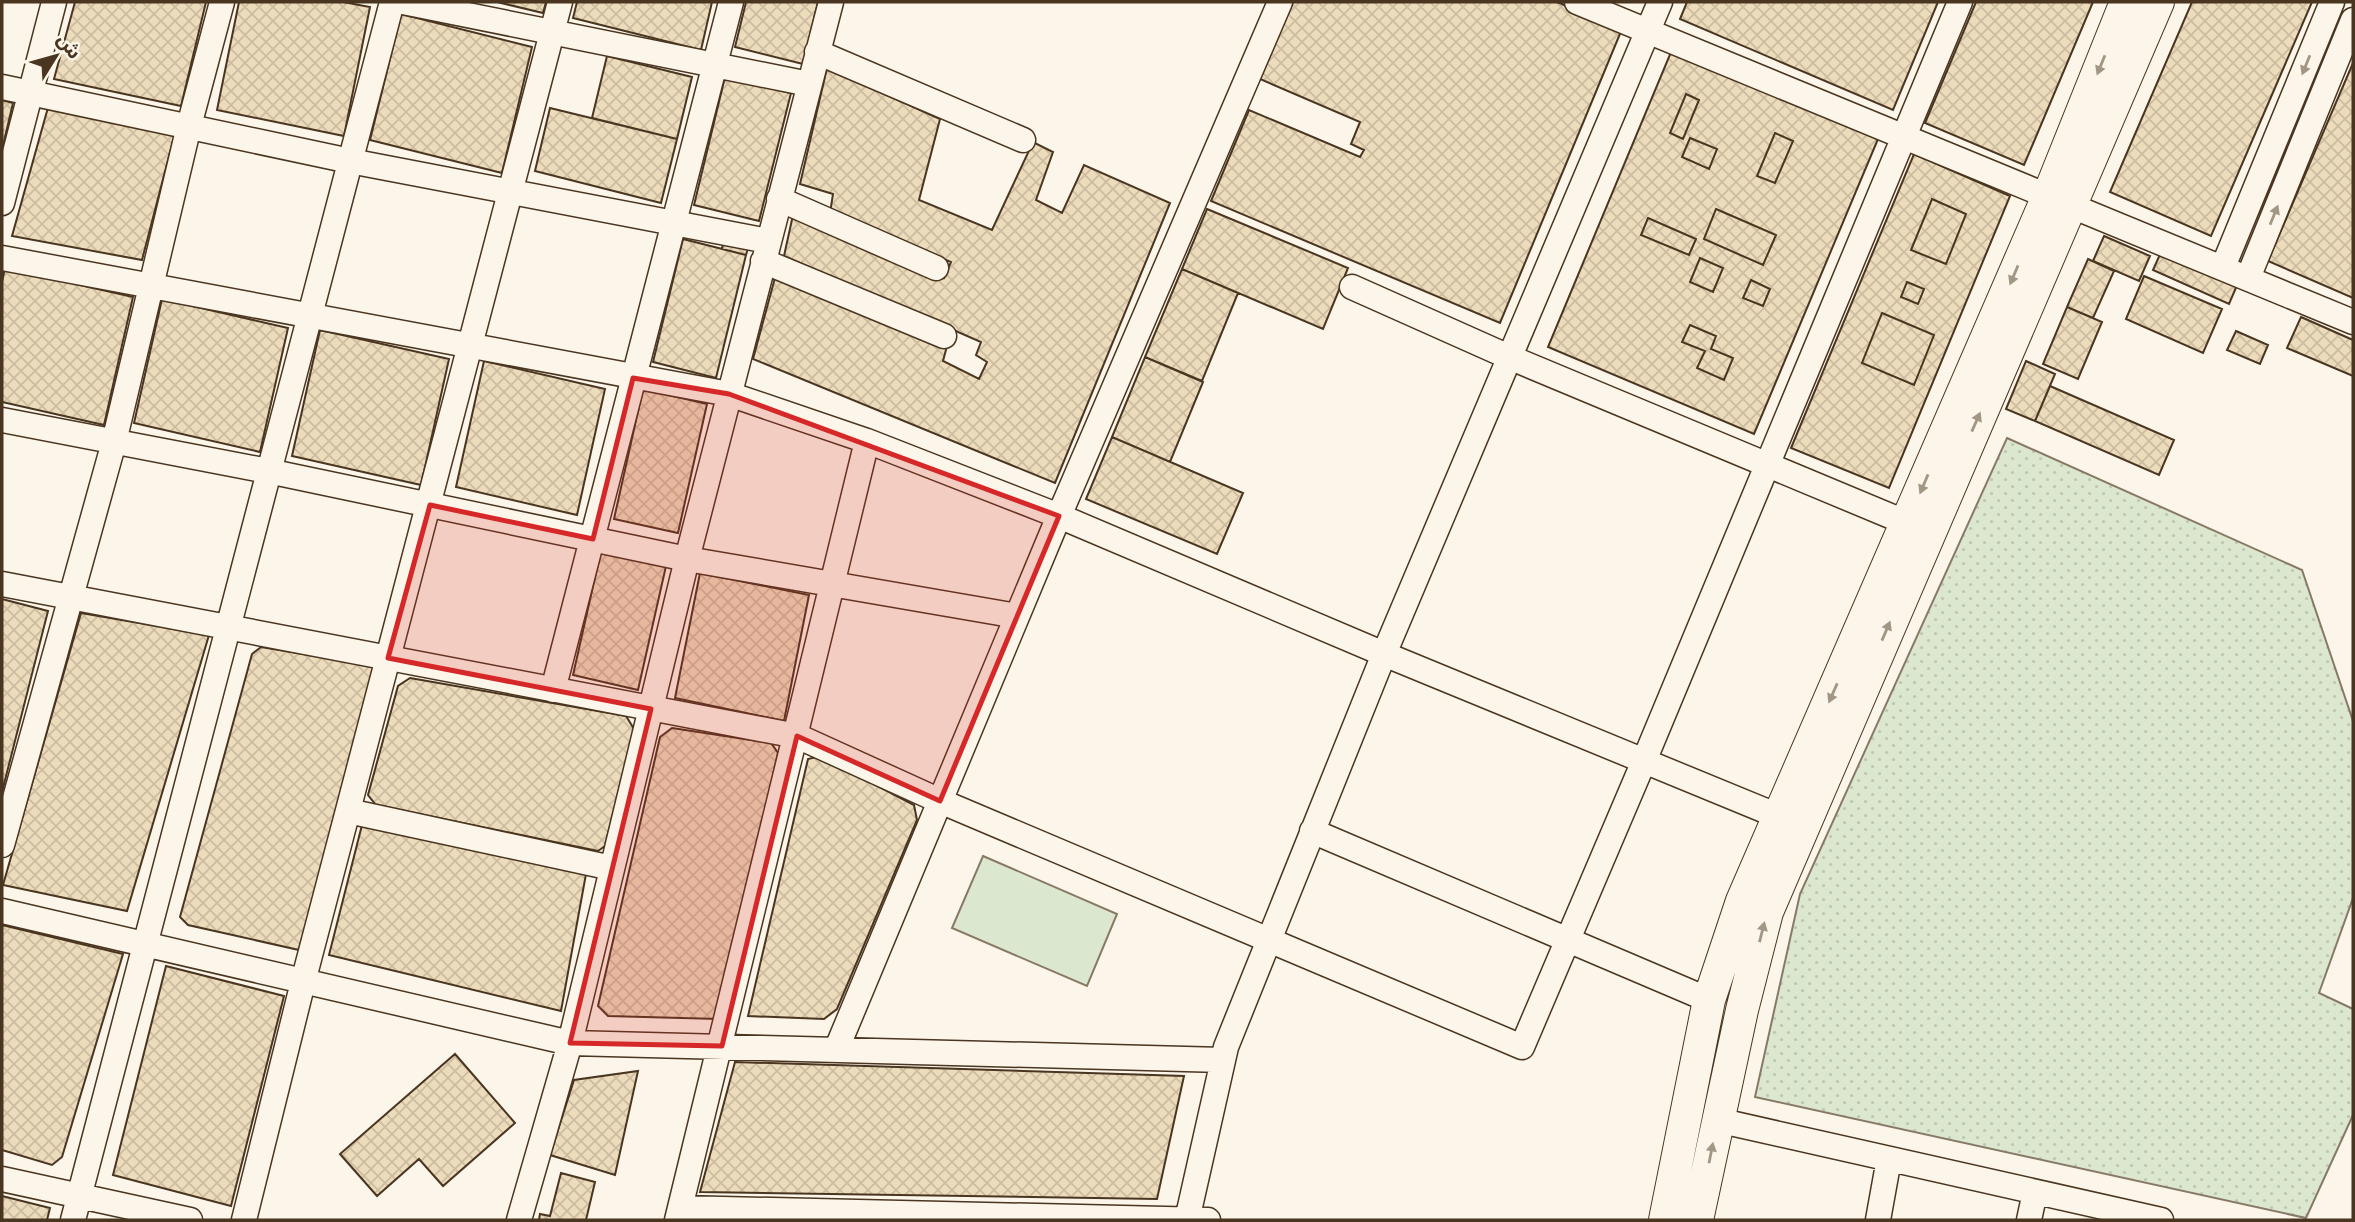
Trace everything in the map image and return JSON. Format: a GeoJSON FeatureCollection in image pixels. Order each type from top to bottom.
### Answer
{"type":"FeatureCollection","features":[{"type":"Feature","properties":{"kind":"main road"},"geometry":{"type":"LineString","coordinates":[[1665,1220],[1709,1000],[1742,901],[1791,822],[1934,516],[2061,199],[2126,2]]}},
{"type":"Feature","properties":{"kind":"main road"},"geometry":{"type":"LineString","coordinates":[[1697,1220],[1717,1120],[1791,822],[1907,523],[2158,2]]}},
{"type":"Feature","properties":{"kind":"street"},"geometry":{"type":"LineString","coordinates":[[2,203],[54,2]]}},
{"type":"Feature","properties":{"kind":"street"},"geometry":{"type":"LineString","coordinates":[[2,845],[114,442],[189,126],[222,2]]}},
{"type":"Feature","properties":{"kind":"street"},"geometry":{"type":"LineString","coordinates":[[76,1209],[392,2]]}},
{"type":"Feature","properties":{"kind":"street"},"geometry":{"type":"LineString","coordinates":[[404,2],[715,62],[808,84]]}},
{"type":"Feature","properties":{"kind":"street"},"geometry":{"type":"LineString","coordinates":[[244,1220],[303,982],[560,2]]}},
{"type":"Feature","properties":{"kind":"street"},"geometry":{"type":"LineString","coordinates":[[553,690],[731,2]]}},
{"type":"Feature","properties":{"kind":"street"},"geometry":{"type":"LineString","coordinates":[[519,1220],[569,1043],[687,559],[831,2]]}},
{"type":"Feature","properties":{"kind":"street"},"geometry":{"type":"LineString","coordinates":[[837,1048],[1059,516],[1280,2]]}},
{"type":"Feature","properties":{"kind":"street"},"geometry":{"type":"LineString","coordinates":[[1577,2],[2061,199],[2353,322]]}},
{"type":"Feature","properties":{"kind":"street"},"geometry":{"type":"LineString","coordinates":[[867,441],[679,1214],[1194,1220],[1223,1060],[1269,938],[1384,654],[1660,2]]}},
{"type":"Feature","properties":{"kind":"street"},"geometry":{"type":"LineString","coordinates":[[2,584],[797,736],[940,801],[1522,1047],[1960,2]]}},
{"type":"Feature","properties":{"kind":"street"},"geometry":{"type":"LineString","coordinates":[[2223,267],[2332,2]]}},
{"type":"Feature","properties":{"kind":"street"},"geometry":{"type":"LineString","coordinates":[[2248,278],[2353,20]]}},
{"type":"Feature","properties":{"kind":"street"},"geometry":{"type":"LineString","coordinates":[[817,52],[1023,140]]}},
{"type":"Feature","properties":{"kind":"street"},"geometry":{"type":"LineString","coordinates":[[2,88],[350,161],[673,222],[766,251],[944,336]]}},
{"type":"Feature","properties":{"kind":"street"},"geometry":{"type":"LineString","coordinates":[[779,199],[936,268]]}},
{"type":"Feature","properties":{"kind":"street"},"geometry":{"type":"LineString","coordinates":[[2,258],[471,345],[633,379],[729,394],[867,441],[1059,516],[1791,822]]}},
{"type":"Feature","properties":{"kind":"street"},"geometry":{"type":"LineString","coordinates":[[1352,287],[1509,357],[1907,523]]}},
{"type":"Feature","properties":{"kind":"street"},"geometry":{"type":"LineString","coordinates":[[2,420],[268,471],[687,559],[1017,616]]}},
{"type":"Feature","properties":{"kind":"street"},"geometry":{"type":"LineString","coordinates":[[348,811],[612,868]]}},
{"type":"Feature","properties":{"kind":"street"},"geometry":{"type":"LineString","coordinates":[[1312,831],[1709,1000]]}},
{"type":"Feature","properties":{"kind":"street"},"geometry":{"type":"LineString","coordinates":[[2,911],[569,1043],[1223,1060]]}},
{"type":"Feature","properties":{"kind":"street"},"geometry":{"type":"LineString","coordinates":[[1717,1120],[2161,1220]]}},
{"type":"Feature","properties":{"kind":"street"},"geometry":{"type":"LineString","coordinates":[[1878,1220],[1889,1159]]}},
{"type":"Feature","properties":{"kind":"street"},"geometry":{"type":"LineString","coordinates":[[2,1179],[76,1209],[190,1220]]}},
{"type":"Feature","properties":{"kind":"street"},"geometry":{"type":"LineString","coordinates":[[2029,1220],[2035,1192]]}},
{"type":"Feature","properties":{"kind":"highlighted area"},"geometry":{"type":"Polygon","coordinates":[[[633,378],[729,394],[1059,516],[940,801],[797,736],[722,1046],[570,1043],[651,709],[388,658],[430,505],[593,539],[633,378]]]}},
{"type":"Feature","properties":{"kind":"green space"},"geometry":{"type":"Polygon","coordinates":[[[2007,438],[2302,570],[2353,721],[2353,898],[2319,993],[2353,1009],[2353,1115],[2306,1218],[1755,1097],[1800,894],[2007,438]]]}},
{"type":"Feature","properties":{"kind":"green space"},"geometry":{"type":"Polygon","coordinates":[[[983,856],[1117,914],[1087,986],[952,928],[983,856]]]}},
{"type":"Feature","properties":{"kind":"building"},"geometry":{"type":"Polygon","coordinates":[[[75,2],[206,2],[181,106],[54,79],[75,2]]]}},
{"type":"Feature","properties":{"kind":"building"},"geometry":{"type":"Polygon","coordinates":[[[239,2],[343,2],[370,7],[344,136],[217,110],[239,2]]]}},
{"type":"Feature","properties":{"kind":"building"},"geometry":{"type":"Polygon","coordinates":[[[497,2],[546,2],[543,13],[497,2]]]}},
{"type":"Feature","properties":{"kind":"building"},"geometry":{"type":"Polygon","coordinates":[[[577,2],[712,2],[701,50],[573,18],[577,2]]]}},
{"type":"Feature","properties":{"kind":"building"},"geometry":{"type":"Polygon","coordinates":[[[746,2],[818,2],[803,64],[735,47],[746,2]]]}},
{"type":"Feature","properties":{"kind":"building"},"geometry":{"type":"Polygon","coordinates":[[[1293,2],[1557,2],[1622,29],[1500,323],[1211,201],[1249,110],[1360,157],[1364,150],[1351,144],[1360,122],[1260,79],[1293,2]]]}},
{"type":"Feature","properties":{"kind":"building"},"geometry":{"type":"Polygon","coordinates":[[[1687,2],[1938,2],[1893,110],[1680,19],[1687,2]]]}},
{"type":"Feature","properties":{"kind":"building"},"geometry":{"type":"Polygon","coordinates":[[[1976,2],[2093,2],[2024,165],[1925,123],[1976,2]]]}},
{"type":"Feature","properties":{"kind":"building"},"geometry":{"type":"Polygon","coordinates":[[[2192,2],[2312,2],[2211,236],[2110,192],[2192,2]]]}},
{"type":"Feature","properties":{"kind":"building"},"geometry":{"type":"Polygon","coordinates":[[[401,14],[532,47],[502,173],[370,140],[401,14]]]}},
{"type":"Feature","properties":{"kind":"building"},"geometry":{"type":"Polygon","coordinates":[[[1671,52],[1878,139],[1754,434],[1548,347],[1671,52]],[[1686,94],[1670,133],[1683,139],[1699,100],[1686,94]],[[1775,133],[1757,176],[1775,183],[1793,141],[1775,133]],[[1690,138],[1682,157],[1709,169],[1717,149],[1690,138]],[[1716,209],[1704,239],[1763,265],[1776,235],[1716,209]],[[1648,218],[1641,235],[1689,255],[1696,239],[1648,218]],[[1700,258],[1690,282],[1713,292],[1723,268],[1700,258]],[[1751,280],[1743,298],[1763,306],[1770,289],[1751,280]],[[1690,325],[1682,342],[1705,351],[1697,368],[1724,380],[1733,358],[1711,349],[1716,336],[1690,325]]]}},
{"type":"Feature","properties":{"kind":"building"},"geometry":{"type":"Polygon","coordinates":[[[607,56],[692,77],[677,139],[592,118],[607,56]]]}},
{"type":"Feature","properties":{"kind":"building"},"geometry":{"type":"Polygon","coordinates":[[[2353,63],[2353,298],[2268,261],[2353,63]]]}},
{"type":"Feature","properties":{"kind":"building"},"geometry":{"type":"Polygon","coordinates":[[[827,68],[940,119],[919,200],[992,230],[1033,142],[1053,152],[1036,200],[1062,213],[1084,165],[1170,203],[1055,483],[753,359],[776,274],[947,346],[943,361],[979,379],[987,362],[976,355],[981,342],[784,256],[793,215],[944,278],[951,262],[830,213],[833,194],[800,184],[827,68]]]}},
{"type":"Feature","properties":{"kind":"building"},"geometry":{"type":"Polygon","coordinates":[[[725,77],[791,93],[759,221],[694,205],[725,77]]]}},
{"type":"Feature","properties":{"kind":"building"},"geometry":{"type":"Polygon","coordinates":[[[1686,94],[1699,100],[1683,139],[1670,133],[1686,94]]]}},
{"type":"Feature","properties":{"kind":"building"},"geometry":{"type":"Polygon","coordinates":[[[2,100],[13,103],[2,150],[2,100]]]}},
{"type":"Feature","properties":{"kind":"building"},"geometry":{"type":"Polygon","coordinates":[[[49,104],[175,133],[142,260],[12,236],[49,104]]]}},
{"type":"Feature","properties":{"kind":"building"},"geometry":{"type":"Polygon","coordinates":[[[550,108],[677,139],[661,203],[535,171],[550,108]]]}},
{"type":"Feature","properties":{"kind":"building"},"geometry":{"type":"Polygon","coordinates":[[[1775,133],[1793,141],[1775,183],[1757,176],[1775,133]]]}},
{"type":"Feature","properties":{"kind":"building"},"geometry":{"type":"Polygon","coordinates":[[[1690,138],[1717,149],[1709,169],[1682,157],[1690,138]]]}},
{"type":"Feature","properties":{"kind":"building"},"geometry":{"type":"Polygon","coordinates":[[[1914,154],[2010,196],[1889,488],[1791,448],[1914,154]],[[1932,199],[1911,250],[1946,264],[1966,214],[1932,199]],[[1907,282],[1901,297],[1918,304],[1924,289],[1907,282]],[[1882,313],[1862,363],[1914,385],[1934,335],[1882,313]]]}},
{"type":"Feature","properties":{"kind":"building"},"geometry":{"type":"Polygon","coordinates":[[[1932,199],[1966,214],[1946,264],[1911,250],[1932,199]]]}},
{"type":"Feature","properties":{"kind":"building"},"geometry":{"type":"Polygon","coordinates":[[[1207,209],[1348,268],[1323,329],[1182,269],[1207,209]]]}},
{"type":"Feature","properties":{"kind":"building"},"geometry":{"type":"Polygon","coordinates":[[[1716,209],[1776,235],[1763,265],[1704,239],[1716,209]]]}},
{"type":"Feature","properties":{"kind":"building"},"geometry":{"type":"Polygon","coordinates":[[[1648,218],[1696,239],[1689,255],[1641,235],[1648,218]]]}},
{"type":"Feature","properties":{"kind":"building"},"geometry":{"type":"Polygon","coordinates":[[[2104,236],[2150,256],[2139,281],[2093,261],[2104,236]]]}},
{"type":"Feature","properties":{"kind":"building"},"geometry":{"type":"Polygon","coordinates":[[[724,238],[749,245],[746,255],[722,249],[724,238]]]}},
{"type":"Feature","properties":{"kind":"building"},"geometry":{"type":"Polygon","coordinates":[[[683,239],[746,255],[716,378],[653,362],[683,239]]]}},
{"type":"Feature","properties":{"kind":"building"},"geometry":{"type":"Polygon","coordinates":[[[2162,250],[2238,283],[2229,304],[2153,270],[2162,250]]]}},
{"type":"Feature","properties":{"kind":"building"},"geometry":{"type":"Polygon","coordinates":[[[1700,258],[1723,268],[1713,292],[1690,282],[1700,258]]]}},
{"type":"Feature","properties":{"kind":"building"},"geometry":{"type":"Polygon","coordinates":[[[2088,259],[2114,271],[2093,318],[2067,307],[2088,259]]]}},
{"type":"Feature","properties":{"kind":"building"},"geometry":{"type":"Polygon","coordinates":[[[5,268],[133,297],[104,425],[2,402],[2,282],[5,268]]]}},
{"type":"Feature","properties":{"kind":"building"},"geometry":{"type":"Polygon","coordinates":[[[1182,269],[1238,293],[1202,381],[1145,357],[1182,269]]]}},
{"type":"Feature","properties":{"kind":"building"},"geometry":{"type":"Polygon","coordinates":[[[2144,276],[2222,309],[2203,353],[2126,319],[2144,276]]]}},
{"type":"Feature","properties":{"kind":"building"},"geometry":{"type":"Polygon","coordinates":[[[1751,280],[1770,289],[1763,306],[1743,298],[1751,280]]]}},
{"type":"Feature","properties":{"kind":"building"},"geometry":{"type":"Polygon","coordinates":[[[1907,282],[1924,289],[1918,304],[1901,297],[1907,282]]]}},
{"type":"Feature","properties":{"kind":"building"},"geometry":{"type":"Polygon","coordinates":[[[162,299],[288,328],[260,452],[134,423],[162,299]]]}},
{"type":"Feature","properties":{"kind":"building"},"geometry":{"type":"Polygon","coordinates":[[[2067,307],[2102,322],[2078,379],[2043,364],[2067,307]]]}},
{"type":"Feature","properties":{"kind":"building"},"geometry":{"type":"Polygon","coordinates":[[[1882,313],[1934,335],[1914,385],[1862,363],[1882,313]]]}},
{"type":"Feature","properties":{"kind":"building"},"geometry":{"type":"Polygon","coordinates":[[[2301,317],[2353,340],[2353,376],[2287,348],[2301,317]]]}},
{"type":"Feature","properties":{"kind":"building"},"geometry":{"type":"Polygon","coordinates":[[[1690,325],[1716,336],[1711,349],[1733,358],[1724,380],[1697,368],[1705,351],[1682,342],[1690,325]]]}},
{"type":"Feature","properties":{"kind":"building"},"geometry":{"type":"Polygon","coordinates":[[[320,330],[449,359],[421,485],[292,456],[320,330]]]}},
{"type":"Feature","properties":{"kind":"building"},"geometry":{"type":"Polygon","coordinates":[[[2236,331],[2268,345],[2260,364],[2227,350],[2236,331]]]}},
{"type":"Feature","properties":{"kind":"building"},"geometry":{"type":"Polygon","coordinates":[[[1145,357],[1203,382],[1170,462],[1112,437],[1145,357]]]}},
{"type":"Feature","properties":{"kind":"building"},"geometry":{"type":"Polygon","coordinates":[[[484,361],[605,389],[577,515],[456,487],[484,361]]]}},
{"type":"Feature","properties":{"kind":"building"},"geometry":{"type":"Polygon","coordinates":[[[2026,361],[2055,374],[2035,421],[2006,409],[2026,361]]]}},
{"type":"Feature","properties":{"kind":"building"},"geometry":{"type":"Polygon","coordinates":[[[2050,386],[2174,440],[2159,475],[2035,421],[2050,386]]]}},
{"type":"Feature","properties":{"kind":"building"},"geometry":{"type":"Polygon","coordinates":[[[643,389],[707,404],[678,533],[614,519],[643,389]]]}},
{"type":"Feature","properties":{"kind":"building"},"geometry":{"type":"Polygon","coordinates":[[[1112,437],[1243,493],[1217,554],[1086,499],[1112,437]]]}},
{"type":"Feature","properties":{"kind":"building"},"geometry":{"type":"Polygon","coordinates":[[[601,551],[666,566],[638,690],[573,675],[601,551]]]}},
{"type":"Feature","properties":{"kind":"building"},"geometry":{"type":"Polygon","coordinates":[[[700,573],[809,595],[784,721],[675,698],[700,573]]]}},
{"type":"Feature","properties":{"kind":"building"},"geometry":{"type":"Polygon","coordinates":[[[2,599],[48,611],[2,792],[2,599]]]}},
{"type":"Feature","properties":{"kind":"building"},"geometry":{"type":"Polygon","coordinates":[[[81,613],[209,635],[127,911],[3,885],[81,613]]]}},
{"type":"Feature","properties":{"kind":"building"},"geometry":{"type":"Polygon","coordinates":[[[261,647],[376,666],[299,950],[188,925],[180,917],[252,654],[261,647]]]}},
{"type":"Feature","properties":{"kind":"building"},"geometry":{"type":"Polygon","coordinates":[[[410,678],[626,716],[634,729],[605,846],[598,851],[376,805],[368,795],[398,686],[410,678]]]}},
{"type":"Feature","properties":{"kind":"building"},"geometry":{"type":"Polygon","coordinates":[[[672,728],[771,743],[778,753],[718,1019],[608,1016],[598,1006],[660,737],[672,728]]]}},
{"type":"Feature","properties":{"kind":"building"},"geometry":{"type":"Polygon","coordinates":[[[820,756],[914,805],[917,820],[837,1009],[824,1019],[748,1016],[808,759],[820,756]]]}},
{"type":"Feature","properties":{"kind":"building"},"geometry":{"type":"Polygon","coordinates":[[[362,825],[586,874],[561,1011],[329,955],[362,825]]]}},
{"type":"Feature","properties":{"kind":"building"},"geometry":{"type":"Polygon","coordinates":[[[2,925],[123,954],[62,1157],[52,1165],[2,1150],[2,925]]]}},
{"type":"Feature","properties":{"kind":"building"},"geometry":{"type":"Polygon","coordinates":[[[166,966],[284,996],[231,1206],[113,1175],[166,966]]]}},
{"type":"Feature","properties":{"kind":"building"},"geometry":{"type":"Polygon","coordinates":[[[455,1054],[515,1123],[443,1186],[419,1159],[377,1196],[340,1154],[455,1054]]]}},
{"type":"Feature","properties":{"kind":"building"},"geometry":{"type":"Polygon","coordinates":[[[735,1062],[1184,1076],[1157,1199],[700,1192],[735,1062]]]}},
{"type":"Feature","properties":{"kind":"building"},"geometry":{"type":"Polygon","coordinates":[[[638,1071],[615,1175],[550,1155],[574,1080],[638,1071]]]}},
{"type":"Feature","properties":{"kind":"building"},"geometry":{"type":"Polygon","coordinates":[[[561,1173],[595,1182],[586,1220],[539,1220],[540,1214],[550,1216],[561,1173]]]}},
{"type":"Feature","properties":{"kind":"building"},"geometry":{"type":"Polygon","coordinates":[[[2,1196],[50,1208],[47,1220],[2,1220],[2,1196]]]}}]}
